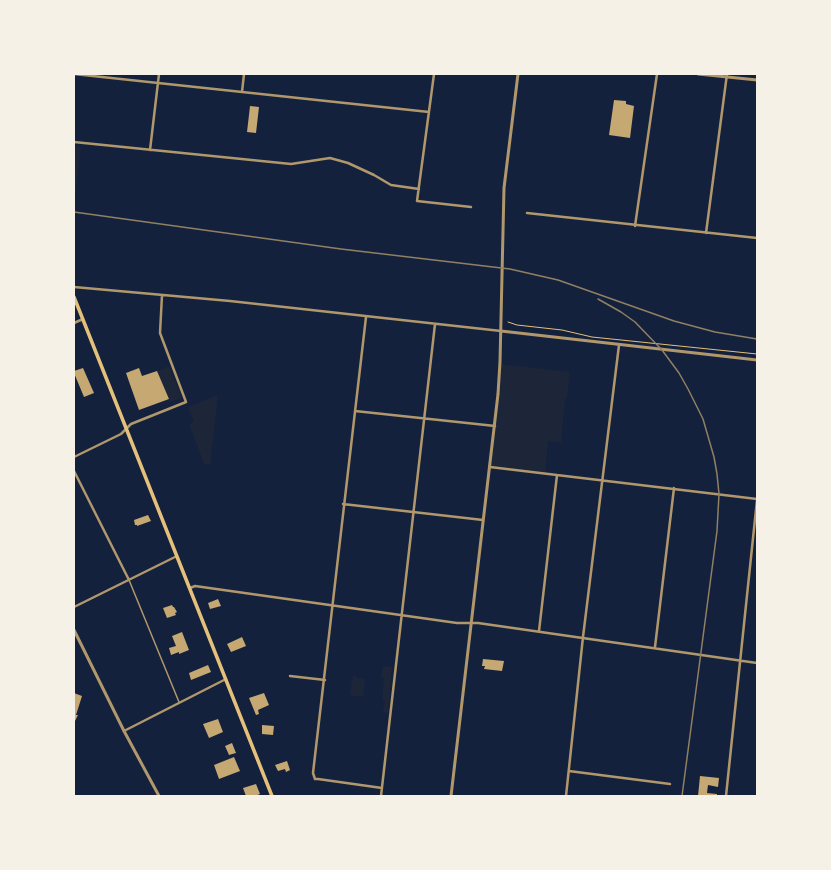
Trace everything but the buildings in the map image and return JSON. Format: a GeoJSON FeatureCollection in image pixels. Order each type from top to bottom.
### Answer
{"type":"FeatureCollection","features":[{"type":"Feature","properties":{"kind":"main road"},"geometry":{"type":"LineString","coordinates":[[74,297],[272,796]]}},
{"type":"Feature","properties":{"kind":"street"},"geometry":{"type":"LineString","coordinates":[[74,74],[429,112]]}},
{"type":"Feature","properties":{"kind":"street"},"geometry":{"type":"LineString","coordinates":[[150,150],[159,74]]}},
{"type":"Feature","properties":{"kind":"street"},"geometry":{"type":"LineString","coordinates":[[242,92],[244,74]]}},
{"type":"Feature","properties":{"kind":"street"},"geometry":{"type":"LineString","coordinates":[[434,74],[417,201],[471,207]]}},
{"type":"Feature","properties":{"kind":"street"},"geometry":{"type":"LineString","coordinates":[[451,796],[490,468],[500,362],[504,188],[518,74]]}},
{"type":"Feature","properties":{"kind":"street"},"geometry":{"type":"LineString","coordinates":[[635,226],[657,74]]}},
{"type":"Feature","properties":{"kind":"street"},"geometry":{"type":"LineString","coordinates":[[698,74],[757,80]]}},
{"type":"Feature","properties":{"kind":"street"},"geometry":{"type":"LineString","coordinates":[[706,233],[726,76]]}},
{"type":"Feature","properties":{"kind":"street"},"geometry":{"type":"LineString","coordinates":[[74,142],[291,164],[330,158],[374,175],[391,185],[419,189]]}},
{"type":"Feature","properties":{"kind":"street"},"geometry":{"type":"LineString","coordinates":[[527,213],[635,226],[757,238]]}},
{"type":"Feature","properties":{"kind":"street"},"geometry":{"type":"LineString","coordinates":[[74,287],[558,337],[757,360]]}},
{"type":"Feature","properties":{"kind":"street"},"geometry":{"type":"LineString","coordinates":[[74,458],[121,434],[131,424],[186,402],[160,333],[162,295]]}},
{"type":"Feature","properties":{"kind":"street"},"geometry":{"type":"LineString","coordinates":[[366,317],[343,504],[333,605],[313,773],[315,779],[382,788]]}},
{"type":"Feature","properties":{"kind":"street"},"geometry":{"type":"LineString","coordinates":[[74,323],[82,319]]}},
{"type":"Feature","properties":{"kind":"street"},"geometry":{"type":"LineString","coordinates":[[381,796],[435,324]]}},
{"type":"Feature","properties":{"kind":"street"},"geometry":{"type":"LineString","coordinates":[[566,796],[601,480],[619,345]]}},
{"type":"Feature","properties":{"kind":"street"},"geometry":{"type":"LineString","coordinates":[[355,411],[494,426]]}},
{"type":"Feature","properties":{"kind":"street"},"geometry":{"type":"LineString","coordinates":[[490,468],[674,488],[757,499],[726,796]]}},
{"type":"Feature","properties":{"kind":"street"},"geometry":{"type":"LineString","coordinates":[[74,471],[129,580]]}},
{"type":"Feature","properties":{"kind":"street"},"geometry":{"type":"LineString","coordinates":[[539,631],[557,475]]}},
{"type":"Feature","properties":{"kind":"street"},"geometry":{"type":"LineString","coordinates":[[655,647],[674,488]]}},
{"type":"Feature","properties":{"kind":"street"},"geometry":{"type":"LineString","coordinates":[[343,504],[483,520]]}},
{"type":"Feature","properties":{"kind":"street"},"geometry":{"type":"LineString","coordinates":[[74,607],[177,556]]}},
{"type":"Feature","properties":{"kind":"street"},"geometry":{"type":"LineString","coordinates":[[189,588],[195,586],[457,623],[478,623],[539,631],[757,663]]}},
{"type":"Feature","properties":{"kind":"street"},"geometry":{"type":"LineString","coordinates":[[74,630],[124,731],[159,796]]}},
{"type":"Feature","properties":{"kind":"street"},"geometry":{"type":"LineString","coordinates":[[290,676],[324,680]]}},
{"type":"Feature","properties":{"kind":"street"},"geometry":{"type":"LineString","coordinates":[[124,731],[226,679]]}},
{"type":"Feature","properties":{"kind":"street"},"geometry":{"type":"LineString","coordinates":[[569,771],[670,784]]}},
{"type":"Feature","properties":{"kind":"lane"},"geometry":{"type":"LineString","coordinates":[[129,580],[179,702]]}},
{"type":"Feature","properties":{"kind":"path"},"geometry":{"type":"LineString","coordinates":[[508,322],[517,325],[562,330],[592,336],[757,354]]}},
{"type":"Feature","properties":{"kind":"shaded area"},"geometry":{"type":"Polygon","coordinates":[[[74,146],[81,147],[75,198],[74,198],[74,146]]]}},
{"type":"Feature","properties":{"kind":"shaded area"},"geometry":{"type":"Polygon","coordinates":[[[500,364],[570,372],[567,398],[565,398],[561,443],[548,441],[545,474],[490,467],[500,364]]]}},
{"type":"Feature","properties":{"kind":"shaded area"},"geometry":{"type":"Polygon","coordinates":[[[169,366],[182,398],[170,402],[157,371],[169,366]]]}},
{"type":"Feature","properties":{"kind":"shaded area"},"geometry":{"type":"Polygon","coordinates":[[[218,395],[210,464],[204,464],[189,424],[194,422],[188,407],[218,395]]]}},
{"type":"Feature","properties":{"kind":"shaded area"},"geometry":{"type":"Polygon","coordinates":[[[383,666],[392,667],[388,713],[383,712],[385,701],[382,700],[384,679],[381,678],[383,666]]]}},
{"type":"Feature","properties":{"kind":"shaded area"},"geometry":{"type":"Polygon","coordinates":[[[353,675],[356,676],[356,678],[365,679],[363,697],[350,695],[353,675]]]}},
{"type":"Feature","properties":{"kind":"railway"},"geometry":{"type":"LineString","coordinates":[[74,212],[341,249],[510,269],[558,280],[674,321],[715,332],[757,339]]}},
{"type":"Feature","properties":{"kind":"railway"},"geometry":{"type":"LineString","coordinates":[[598,299],[635,322],[662,350],[679,373],[703,419],[714,457],[717,474],[719,494],[717,531],[682,796]]}}]}
